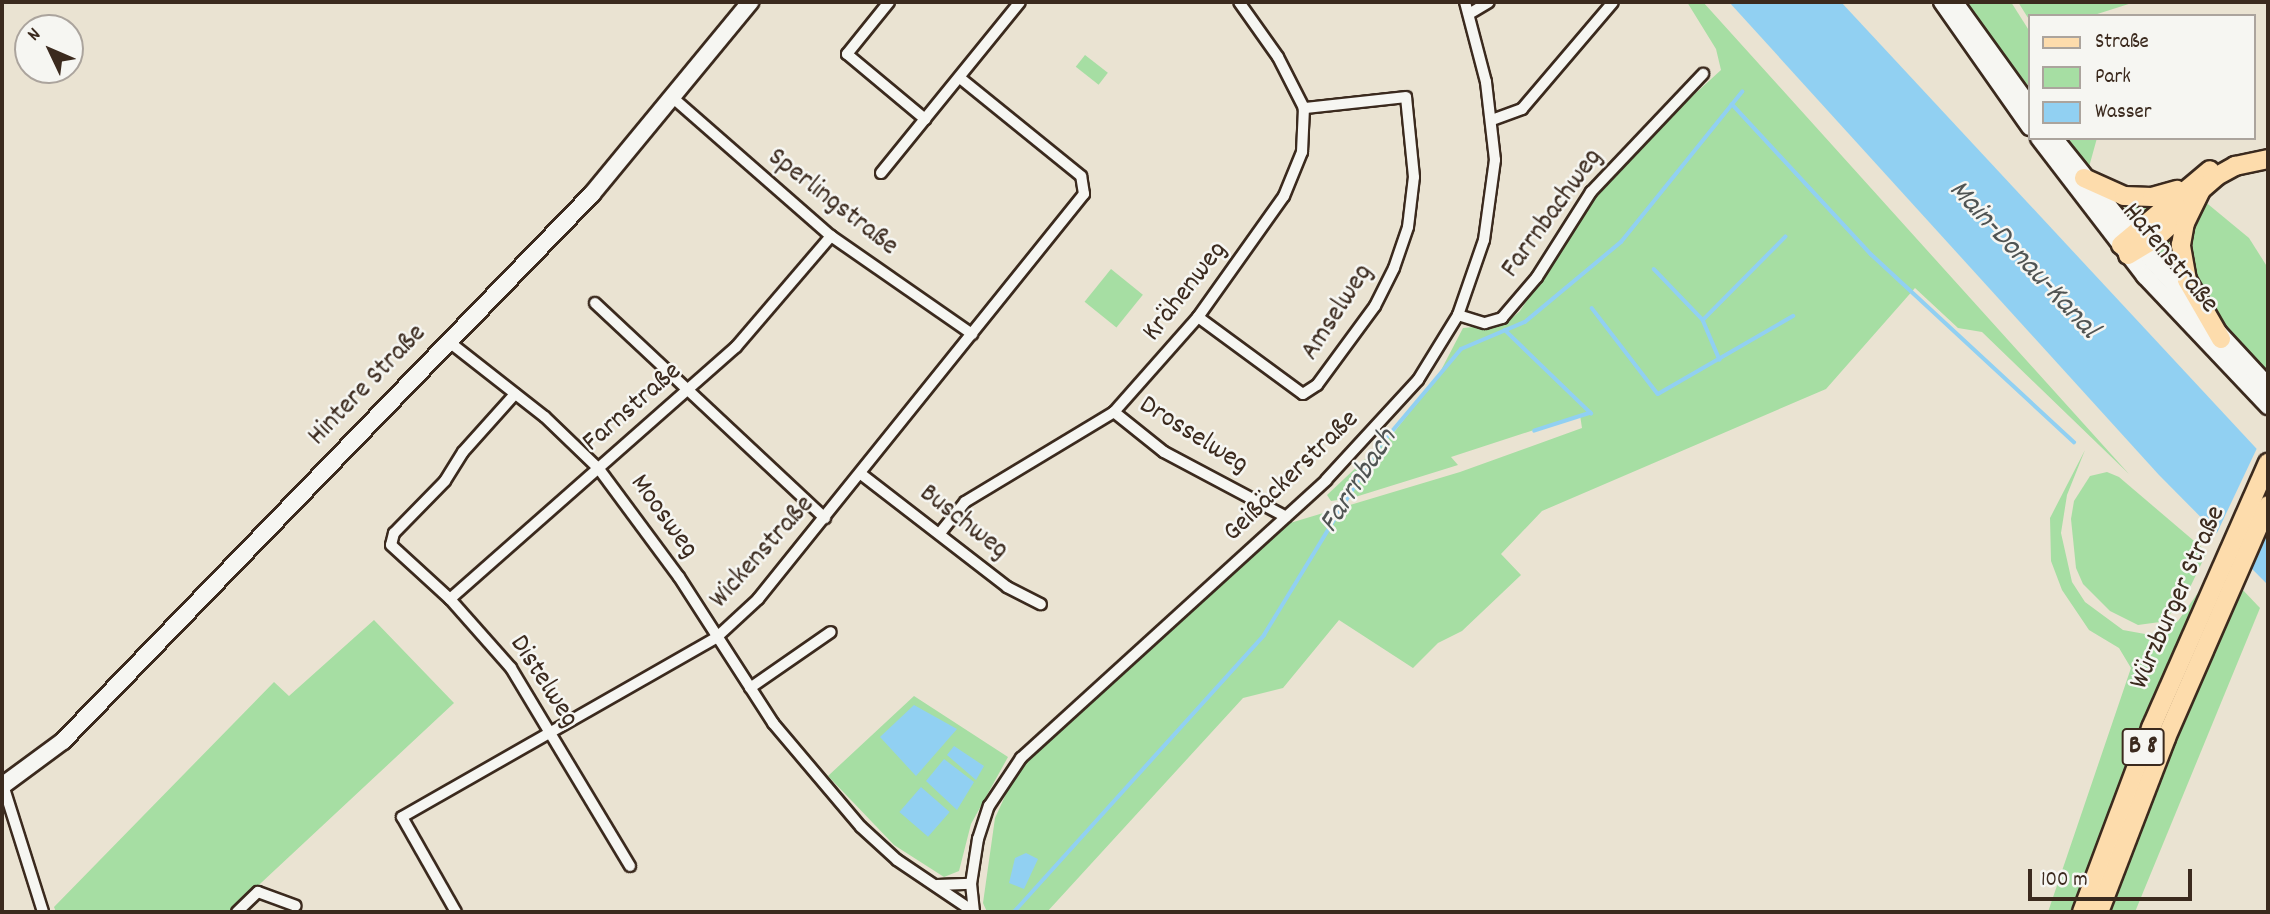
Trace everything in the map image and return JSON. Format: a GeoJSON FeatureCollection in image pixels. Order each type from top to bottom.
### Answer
{"type":"FeatureCollection","features":[{"type":"Feature","properties":{"kind":"main road"},"geometry":{"type":"LineString","coordinates":[[2130,245],[2183,188],[2227,160],[2268,148]]}},
{"type":"Feature","properties":{"kind":"main road"},"geometry":{"type":"LineString","coordinates":[[2130,245],[2190,207],[2217,176],[2235,166],[2268,159]]}},
{"type":"Feature","properties":{"kind":"main road"},"geometry":{"type":"LineString","coordinates":[[2084,178],[2124,196],[2152,197],[2183,188]]}},
{"type":"Feature","properties":{"kind":"main road"},"geometry":{"type":"LineString","coordinates":[[2190,207],[2182,261],[2196,300],[2221,339]]}},
{"type":"Feature","properties":{"kind":"main road","name":"Würzburger Straße"},"geometry":{"type":"LineString","coordinates":[[2082,912],[2151,728],[2211,585],[2268,463]]}},
{"type":"Feature","properties":{"kind":"main road","name":"Würzburger Straße"},"geometry":{"type":"LineString","coordinates":[[2099,912],[2224,598],[2268,505]]}},
{"type":"Feature","properties":{"kind":"street","name":"Hintere Straße"},"geometry":{"type":"LineString","coordinates":[[2,784],[62,741],[592,194],[750,2]]}},
{"type":"Feature","properties":{"kind":"street"},"geometry":{"type":"LineString","coordinates":[[889,2],[847,54],[925,119]]}},
{"type":"Feature","properties":{"kind":"street"},"geometry":{"type":"LineString","coordinates":[[881,173],[1020,2]]}},
{"type":"Feature","properties":{"kind":"street","name":"Krähenweg"},"geometry":{"type":"LineString","coordinates":[[940,533],[965,502],[1114,412],[1198,317],[1284,196],[1302,152],[1304,108],[1278,57],[1239,2]]}},
{"type":"Feature","properties":{"kind":"street","name":"Geißäckerstraße"},"geometry":{"type":"LineString","coordinates":[[974,912],[971,884],[989,806],[1021,758],[1286,517],[1391,413],[1431,362],[1458,315],[1475,274],[1491,206],[1492,120],[1465,2]]}},
{"type":"Feature","properties":{"kind":"street"},"geometry":{"type":"LineString","coordinates":[[1469,14],[1489,2]]}},
{"type":"Feature","properties":{"kind":"street"},"geometry":{"type":"LineString","coordinates":[[1492,120],[1522,108],[1613,2]]}},
{"type":"Feature","properties":{"kind":"street"},"geometry":{"type":"LineString","coordinates":[[1942,2],[2028,124]]}},
{"type":"Feature","properties":{"kind":"street"},"geometry":{"type":"LineString","coordinates":[[1954,2],[2028,104]]}},
{"type":"Feature","properties":{"kind":"street","name":"Farrnbachweg"},"geometry":{"type":"LineString","coordinates":[[1458,315],[1485,323],[1502,318],[1537,277],[1591,192],[1703,74]]}},
{"type":"Feature","properties":{"kind":"street","name":"Wickenstraße"},"geometry":{"type":"LineString","coordinates":[[456,912],[402,817],[717,637],[758,599],[1084,194],[1082,176],[960,78]]}},
{"type":"Feature","properties":{"kind":"street","name":"Sperlingstraße"},"geometry":{"type":"LineString","coordinates":[[672,97],[831,236],[972,334]]}},
{"type":"Feature","properties":{"kind":"street","name":"Amselweg"},"geometry":{"type":"LineString","coordinates":[[1198,317],[1303,394],[1317,385],[1375,306],[1394,268],[1408,227],[1414,177],[1406,97],[1304,108]]}},
{"type":"Feature","properties":{"kind":"street","name":"Hafenstraße"},"geometry":{"type":"LineString","coordinates":[[2041,140],[2268,406]]}},
{"type":"Feature","properties":{"kind":"street","name":"Hafenstraße"},"geometry":{"type":"LineString","coordinates":[[2056,140],[2130,245],[2268,386]]}},
{"type":"Feature","properties":{"kind":"street","name":"Farnstraße"},"geometry":{"type":"LineString","coordinates":[[450,599],[688,391],[769,312],[831,236]]}},
{"type":"Feature","properties":{"kind":"street"},"geometry":{"type":"LineString","coordinates":[[595,303],[825,518]]}},
{"type":"Feature","properties":{"kind":"street","name":"Moosweg"},"geometry":{"type":"LineString","coordinates":[[447,341],[515,394],[599,469],[650,535],[773,723],[862,827],[897,860],[974,912]]}},
{"type":"Feature","properties":{"kind":"street","name":"Distelweg"},"geometry":{"type":"LineString","coordinates":[[515,394],[463,452],[445,481],[394,533],[391,545],[450,599],[512,668],[630,866]]}},
{"type":"Feature","properties":{"kind":"street","name":"Drosselweg"},"geometry":{"type":"LineString","coordinates":[[1114,412],[1164,452],[1286,517]]}},
{"type":"Feature","properties":{"kind":"street","name":"Buschweg"},"geometry":{"type":"LineString","coordinates":[[861,474],[1007,587],[1041,604]]}},
{"type":"Feature","properties":{"kind":"street"},"geometry":{"type":"LineString","coordinates":[[750,688],[831,632]]}},
{"type":"Feature","properties":{"kind":"street"},"geometry":{"type":"LineString","coordinates":[[2,784],[43,912]]}},
{"type":"Feature","properties":{"kind":"street"},"geometry":{"type":"LineString","coordinates":[[937,885],[971,884]]}},
{"type":"Feature","properties":{"kind":"street"},"geometry":{"type":"LineString","coordinates":[[237,912],[258,892],[296,906]]}},
{"type":"Feature","properties":{"kind":"green space"},"geometry":{"type":"Polygon","coordinates":[[[1687,2],[1703,2],[2129,474],[1982,332],[1958,328],[1915,288],[1826,389],[1542,511],[1501,554],[1521,575],[1462,631],[1438,643],[1413,668],[1339,620],[1283,688],[1243,698],[1047,912],[987,912],[983,903],[995,818],[1011,783],[1031,756],[1290,523],[1460,472],[1582,428],[1580,415],[1451,457],[1458,465],[1352,498],[1331,501],[1327,495],[1395,431],[1438,376],[1463,328],[1505,324],[1520,311],[1592,201],[1652,133],[1721,70],[1716,49],[1687,2]]]}},
{"type":"Feature","properties":{"kind":"green space"},"geometry":{"type":"Polygon","coordinates":[[[1965,2],[2011,2],[2028,29],[2028,85],[1965,2]]]}},
{"type":"Feature","properties":{"kind":"green space"},"geometry":{"type":"Polygon","coordinates":[[[2018,2],[2135,2],[2097,14],[2028,14],[2028,18],[2018,2]]]}},
{"type":"Feature","properties":{"kind":"green space"},"geometry":{"type":"Polygon","coordinates":[[[1085,55],[1108,73],[1099,85],[1076,67],[1085,55]]]}},
{"type":"Feature","properties":{"kind":"green space"},"geometry":{"type":"Polygon","coordinates":[[[2069,140],[2096,140],[2089,167],[2069,140]]]}},
{"type":"Feature","properties":{"kind":"green space"},"geometry":{"type":"Polygon","coordinates":[[[2203,200],[2249,238],[2268,268],[2268,374],[2228,331],[2206,301],[2193,270],[2192,227],[2203,200]]]}},
{"type":"Feature","properties":{"kind":"green space"},"geometry":{"type":"Polygon","coordinates":[[[2127,201],[2155,203],[2154,207],[2130,225],[2121,218],[2127,201]]]}},
{"type":"Feature","properties":{"kind":"green space"},"geometry":{"type":"Polygon","coordinates":[[[2174,226],[2182,282],[2152,255],[2174,226]]]}},
{"type":"Feature","properties":{"kind":"green space"},"geometry":{"type":"Polygon","coordinates":[[[1111,269],[1143,295],[1116,327],[1085,302],[1111,269]]]}},
{"type":"Feature","properties":{"kind":"green space"},"geometry":{"type":"Polygon","coordinates":[[[2085,450],[2067,495],[2061,533],[2072,582],[2085,602],[2123,630],[2145,634],[2161,632],[2178,621],[2200,590],[2071,912],[2048,912],[2131,668],[2119,648],[2089,630],[2062,590],[2051,561],[2050,518],[2085,450]]]}},
{"type":"Feature","properties":{"kind":"green space"},"geometry":{"type":"Polygon","coordinates":[[[2107,472],[2119,477],[2207,552],[2182,604],[2160,622],[2138,625],[2110,611],[2083,584],[2076,568],[2071,519],[2074,501],[2090,476],[2107,472]]]}},
{"type":"Feature","properties":{"kind":"green space"},"geometry":{"type":"Polygon","coordinates":[[[2240,587],[2260,608],[2135,912],[2111,912],[2193,693],[2240,587]]]}},
{"type":"Feature","properties":{"kind":"green space"},"geometry":{"type":"Polygon","coordinates":[[[374,620],[454,703],[230,912],[56,912],[54,907],[274,682],[289,696],[374,620]]]}},
{"type":"Feature","properties":{"kind":"green space"},"geometry":{"type":"Polygon","coordinates":[[[914,696],[1008,757],[971,824],[959,871],[944,877],[894,845],[828,776],[914,696]]]}},
{"type":"Feature","properties":{"kind":"water","name":"Main-Donau-Kanal"},"geometry":{"type":"Polygon","coordinates":[[[1729,2],[1841,2],[2268,461],[2268,585],[2159,475],[1729,2]]]}},
{"type":"Feature","properties":{"kind":"water"},"geometry":{"type":"Polygon","coordinates":[[[914,705],[957,729],[916,776],[880,737],[914,705]]]}},
{"type":"Feature","properties":{"kind":"water"},"geometry":{"type":"Polygon","coordinates":[[[954,746],[984,766],[976,780],[947,755],[954,746]]]}},
{"type":"Feature","properties":{"kind":"water"},"geometry":{"type":"Polygon","coordinates":[[[944,759],[974,782],[957,810],[926,781],[944,759]]]}},
{"type":"Feature","properties":{"kind":"water"},"geometry":{"type":"Polygon","coordinates":[[[921,787],[950,812],[928,837],[899,812],[921,787]]]}},
{"type":"Feature","properties":{"kind":"water"},"geometry":{"type":"Polygon","coordinates":[[[1026,853],[1038,859],[1024,889],[1009,883],[1015,858],[1026,853]]]}},
{"type":"Feature","properties":{"kind":"pier"},"geometry":{"type":"Polygon","coordinates":[[[2258,446],[2268,457],[2268,524],[2247,569],[2215,537],[2258,446]]]}},
{"type":"Feature","properties":{"kind":"waterway","name":"Farrnbach"},"geometry":{"type":"LineString","coordinates":[[1014,912],[1264,635],[1378,448],[1461,349],[1525,322],[1621,242],[1742,92]]}},
{"type":"Feature","properties":{"kind":"waterway"},"geometry":{"type":"LineString","coordinates":[[1732,104],[1871,254],[2074,442]]}},
{"type":"Feature","properties":{"kind":"waterway"},"geometry":{"type":"LineString","coordinates":[[1703,320],[1785,237]]}},
{"type":"Feature","properties":{"kind":"waterway"},"geometry":{"type":"LineString","coordinates":[[1654,269],[1703,320],[1720,360]]}},
{"type":"Feature","properties":{"kind":"waterway"},"geometry":{"type":"LineString","coordinates":[[1592,308],[1658,394],[1793,316]]}},
{"type":"Feature","properties":{"kind":"waterway"},"geometry":{"type":"LineString","coordinates":[[1505,330],[1591,413],[1535,431]]}}]}
